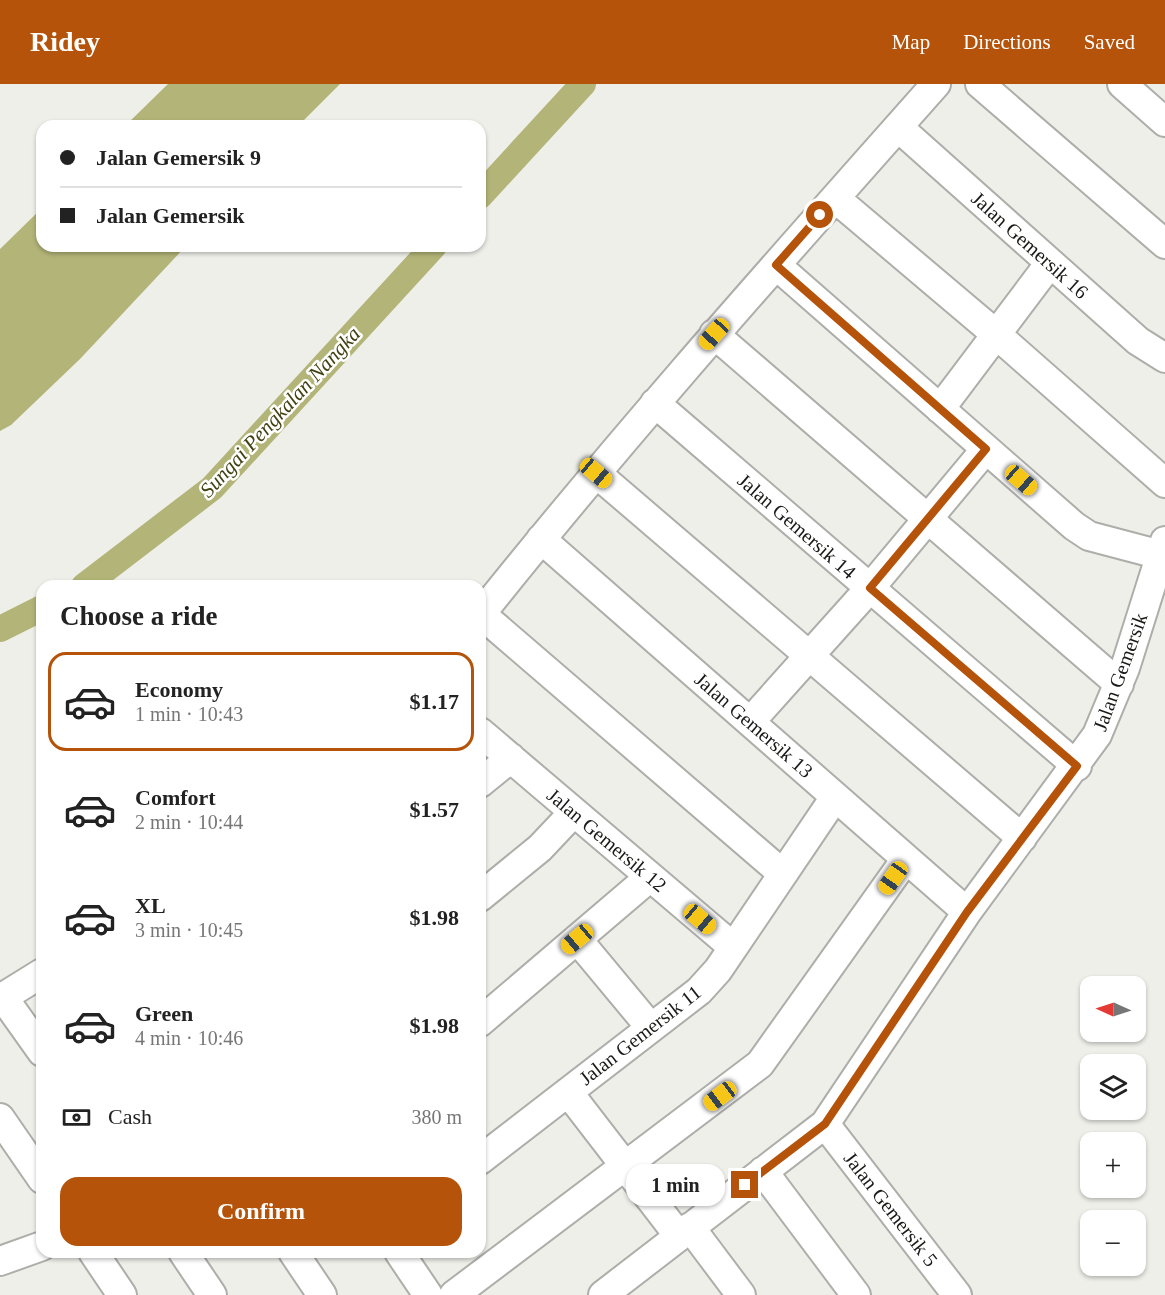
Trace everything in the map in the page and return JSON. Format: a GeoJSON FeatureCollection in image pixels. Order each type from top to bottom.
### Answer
{"type":"FeatureCollection","features":[{"type":"Feature","properties":{"kind":"street"},"geometry":{"type":"LineString","coordinates":[[486,608],[714,334],[936,84]]}},
{"type":"Feature","properties":{"kind":"street"},"geometry":{"type":"LineString","coordinates":[[980,84],[1165,244]]}},
{"type":"Feature","properties":{"kind":"street"},"geometry":{"type":"LineString","coordinates":[[1122,84],[1165,122]]}},
{"type":"Feature","properties":{"kind":"street","name":"Jalan Gemersik 16"},"geometry":{"type":"LineString","coordinates":[[898,127],[1138,341],[1165,358]]}},
{"type":"Feature","properties":{"kind":"street"},"geometry":{"type":"LineString","coordinates":[[835,198],[997,334],[1165,483]]}},
{"type":"Feature","properties":{"kind":"street"},"geometry":{"type":"LineString","coordinates":[[940,409],[1050,263]]}},
{"type":"Feature","properties":{"kind":"street"},"geometry":{"type":"LineString","coordinates":[[776,265],[1089,536],[1163,548]]}},
{"type":"Feature","properties":{"kind":"street"},"geometry":{"type":"LineString","coordinates":[[714,334],[1119,684]]}},
{"type":"Feature","properties":{"kind":"street","name":"Jalan Gemersik 14"},"geometry":{"type":"LineString","coordinates":[[655,403],[1077,766]]}},
{"type":"Feature","properties":{"kind":"street"},"geometry":{"type":"LineString","coordinates":[[750,722],[870,588],[986,449]]}},
{"type":"Feature","properties":{"kind":"street"},"geometry":{"type":"LineString","coordinates":[[596,473],[1022,838]]}},
{"type":"Feature","properties":{"kind":"street","name":"Jalan Gemersik 13"},"geometry":{"type":"LineString","coordinates":[[541,539],[967,912]]}},
{"type":"Feature","properties":{"kind":"street","name":"Jalan Gemersik"},"geometry":{"type":"LineString","coordinates":[[603,1295],[825,1124],[967,912],[1077,766],[1097,735],[1119,684],[1163,548]]}},
{"type":"Feature","properties":{"kind":"street"},"geometry":{"type":"LineString","coordinates":[[486,620],[783,874]]}},
{"type":"Feature","properties":{"kind":"street","name":"Jalan Gemersik 12"},"geometry":{"type":"LineString","coordinates":[[486,737],[733,947]]}},
{"type":"Feature","properties":{"kind":"street"},"geometry":{"type":"LineString","coordinates":[[486,778],[511,758]]}},
{"type":"Feature","properties":{"kind":"street","name":"Jalan Gemersik 11"},"geometry":{"type":"LineString","coordinates":[[486,1155],[699,992],[733,947],[836,797]]}},
{"type":"Feature","properties":{"kind":"street"},"geometry":{"type":"LineString","coordinates":[[486,892],[540,848],[574,812]]}},
{"type":"Feature","properties":{"kind":"street"},"geometry":{"type":"LineString","coordinates":[[454,1295],[760,1064],[906,859]]}},
{"type":"Feature","properties":{"kind":"street"},"geometry":{"type":"LineString","coordinates":[[486,1017],[650,877]]}},
{"type":"Feature","properties":{"kind":"street"},"geometry":{"type":"LineString","coordinates":[[577,939],[651,1028]]}},
{"type":"Feature","properties":{"kind":"street"},"geometry":{"type":"LineString","coordinates":[[36,978],[2,998],[36,1044]]}},
{"type":"Feature","properties":{"kind":"street"},"geometry":{"type":"LineString","coordinates":[[568,1092],[626,1167],[741,1295]]}},
{"type":"Feature","properties":{"kind":"street"},"geometry":{"type":"LineString","coordinates":[[0,1118],[36,1170]]}},
{"type":"Feature","properties":{"kind":"street","name":"Jalan Gemersik 5"},"geometry":{"type":"LineString","coordinates":[[825,1124],[957,1295]]}},
{"type":"Feature","properties":{"kind":"street"},"geometry":{"type":"LineString","coordinates":[[763,1171],[856,1295]]}},
{"type":"Feature","properties":{"kind":"street"},"geometry":{"type":"LineString","coordinates":[[0,1261],[36,1248]]}},
{"type":"Feature","properties":{"kind":"street"},"geometry":{"type":"LineString","coordinates":[[97,1258],[122,1295]]}},
{"type":"Feature","properties":{"kind":"street"},"geometry":{"type":"LineString","coordinates":[[187,1258],[213,1295]]}},
{"type":"Feature","properties":{"kind":"street"},"geometry":{"type":"LineString","coordinates":[[297,1258],[322,1295]]}},
{"type":"Feature","properties":{"kind":"street"},"geometry":{"type":"LineString","coordinates":[[403,1258],[428,1295]]}},
{"type":"Feature","properties":{"kind":"shaded area"},"geometry":{"type":"Polygon","coordinates":[[[168,84],[340,84],[304,120],[131,120],[168,84]]]}},
{"type":"Feature","properties":{"kind":"shaded area"},"geometry":{"type":"Polygon","coordinates":[[[36,214],[36,252],[180,252],[80,359],[11,425],[0,431],[0,249],[36,214]]]}},
{"type":"Feature","properties":{"kind":"waterway","name":"Sungai Pengkalan Nangka"},"geometry":{"type":"LineString","coordinates":[[486,189],[583,84]]}},
{"type":"Feature","properties":{"kind":"waterway","name":"Sungai Pengkalan Nangka"},"geometry":{"type":"LineString","coordinates":[[92,580],[212,488],[428,252]]}},
{"type":"Feature","properties":{"kind":"waterway","name":"Sungai Pengkalan Nangka"},"geometry":{"type":"LineString","coordinates":[[0,629],[36,611]]}},
{"type":"Feature","properties":{"kind":"route"},"geometry":{"type":"LineString","coordinates":[[745,1185],[825,1124],[967,912],[1077,766],[870,588],[986,449],[776,265],[820,215]]}}]}
